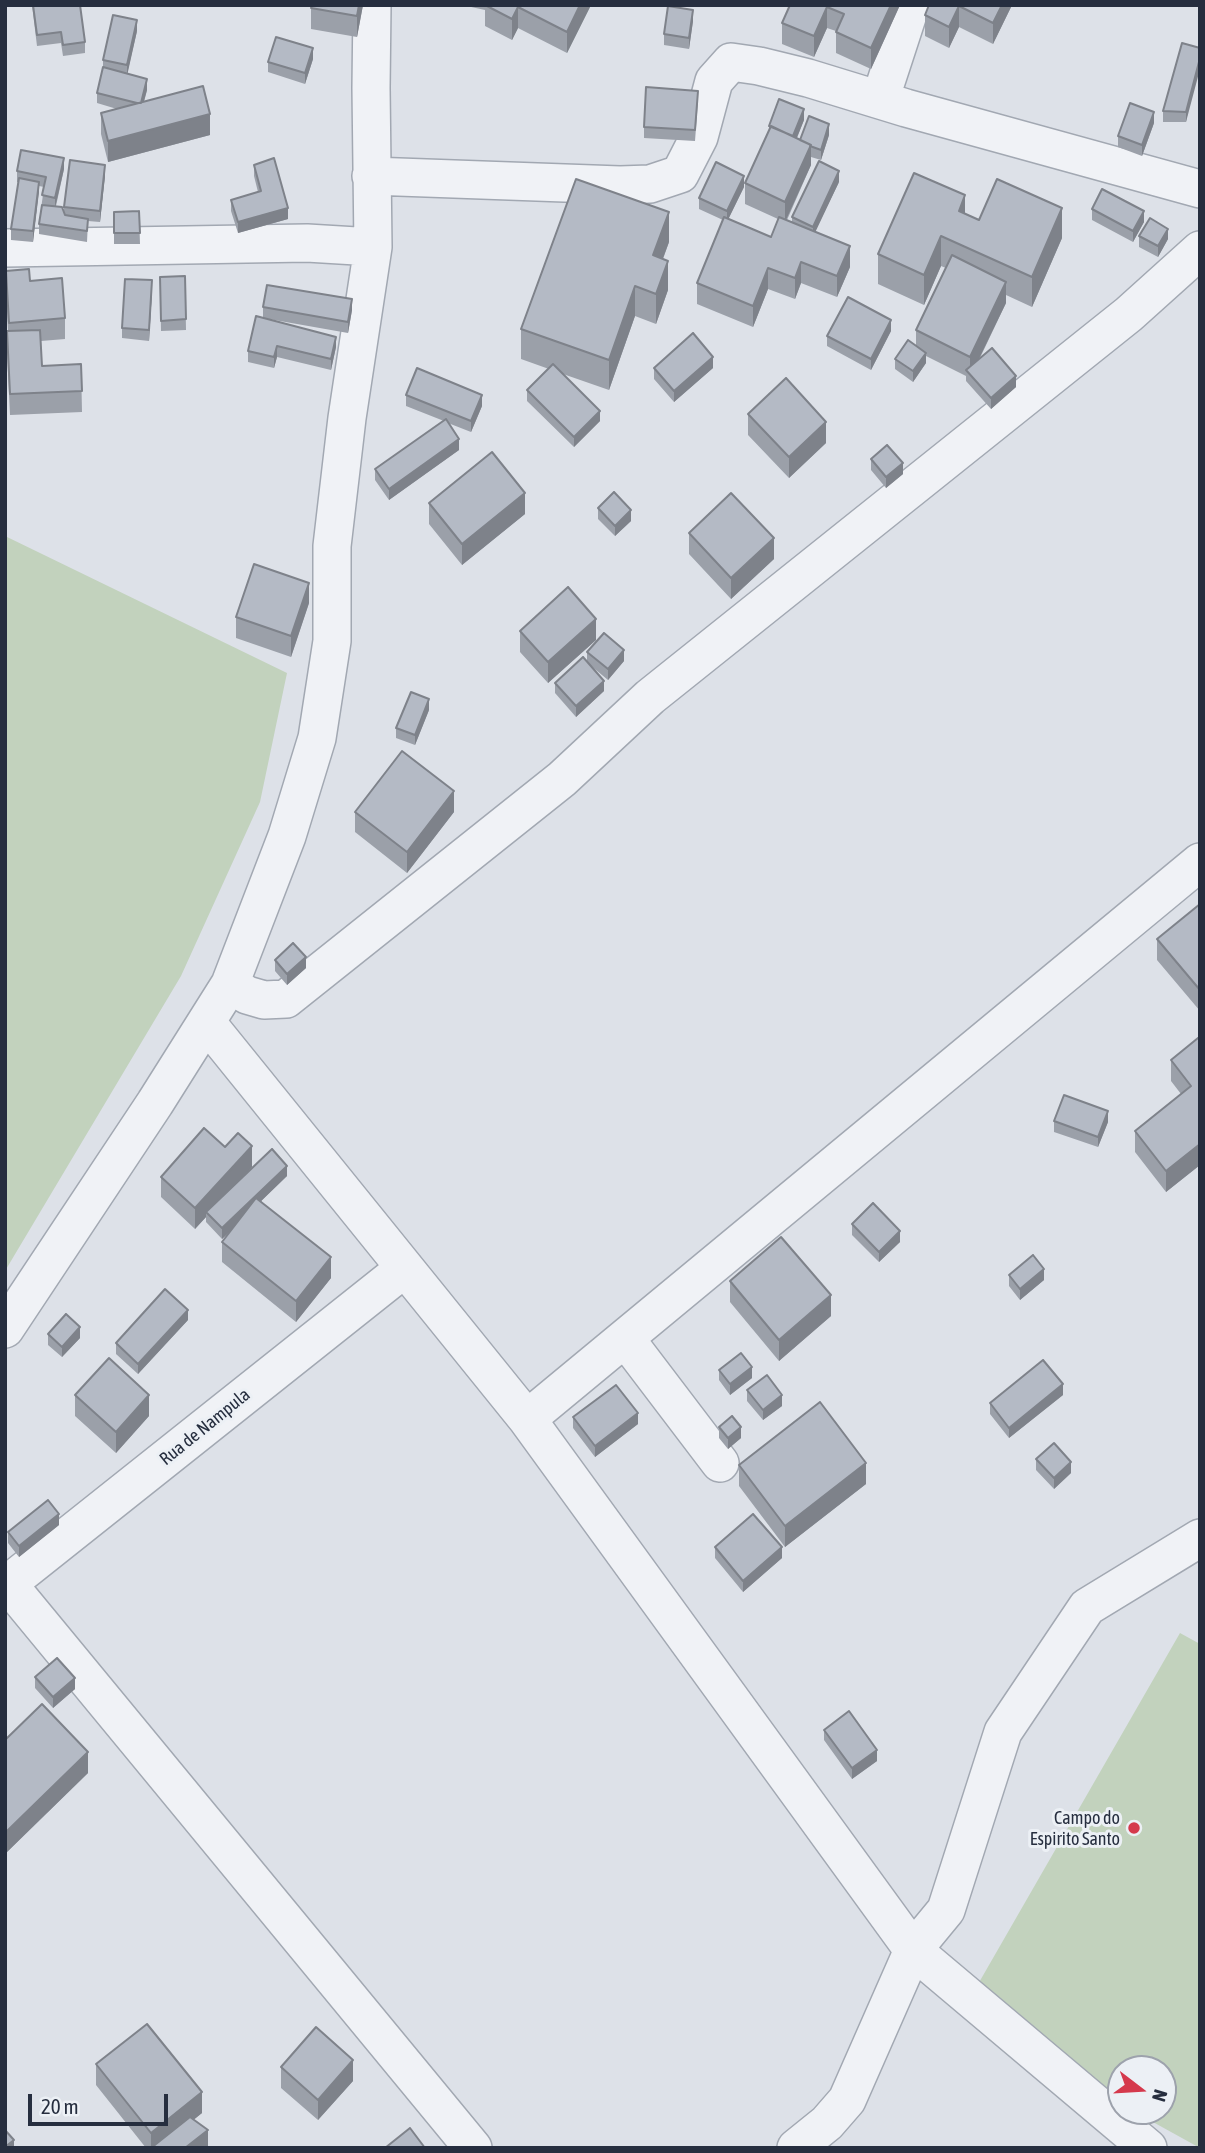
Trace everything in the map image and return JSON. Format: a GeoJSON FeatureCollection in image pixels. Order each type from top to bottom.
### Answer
{"type":"FeatureCollection","features":[{"type":"Feature","properties":{"kind":"street"},"geometry":{"type":"LineString","coordinates":[[5,1329],[230,984],[287,836],[317,738],[332,641],[331,546],[373,247],[372,5]]}},
{"type":"Feature","properties":{"kind":"street"},"geometry":{"type":"LineString","coordinates":[[880,100],[911,5]]}},
{"type":"Feature","properties":{"kind":"street"},"geometry":{"type":"LineString","coordinates":[[371,176],[650,184],[680,174],[699,137],[714,80],[731,62],[759,66],[1200,189]]}},
{"type":"Feature","properties":{"kind":"street"},"geometry":{"type":"LineString","coordinates":[[5,248],[307,243],[373,247]]}},
{"type":"Feature","properties":{"kind":"street"},"geometry":{"type":"LineString","coordinates":[[230,984],[247,995],[264,1000],[286,999],[562,779],[650,697],[1129,314],[1200,250]]}},
{"type":"Feature","properties":{"kind":"street"},"geometry":{"type":"LineString","coordinates":[[527,1419],[1200,862]]}},
{"type":"Feature","properties":{"kind":"street"},"geometry":{"type":"LineString","coordinates":[[207,1023],[527,1419],[913,1950],[1148,2148]]}},
{"type":"Feature","properties":{"kind":"street","name":"Rua de Nampula"},"geometry":{"type":"LineString","coordinates":[[7,1585],[405,1268]]}},
{"type":"Feature","properties":{"kind":"street"},"geometry":{"type":"LineString","coordinates":[[625,1338],[720,1463]]}},
{"type":"Feature","properties":{"kind":"street"},"geometry":{"type":"LineString","coordinates":[[796,2148],[827,2123],[847,2100],[913,1950],[946,1910],[1003,1732],[1087,1607],[1200,1538]]}},
{"type":"Feature","properties":{"kind":"street"},"geometry":{"type":"LineString","coordinates":[[7,1585],[473,2148]]}},
{"type":"Feature","properties":{"kind":"green space"},"geometry":{"type":"Polygon","coordinates":[[[5,536],[287,673],[260,802],[181,976],[5,1271],[5,536]]]}},
{"type":"Feature","properties":{"kind":"green space","name":"Campo do Espirito Santo"},"geometry":{"type":"Polygon","coordinates":[[[1180,1633],[1200,1644],[1200,2148],[1158,2125],[1177,2125],[1177,2055],[1107,2055],[1107,2096],[962,2012],[1180,1633]]]}},
{"type":"Feature","properties":{"kind":"building"},"geometry":{"type":"Polygon","coordinates":[[[33,5],[80,5],[85,42],[63,45],[61,32],[37,35],[33,5]]]}},
{"type":"Feature","properties":{"kind":"building"},"geometry":{"type":"Polygon","coordinates":[[[312,5],[359,5],[357,16],[311,8],[312,5]]]}},
{"type":"Feature","properties":{"kind":"building"},"geometry":{"type":"Polygon","coordinates":[[[485,5],[580,5],[567,32],[518,7],[512,19],[485,5]]]}},
{"type":"Feature","properties":{"kind":"building"},"geometry":{"type":"Polygon","coordinates":[[[790,5],[891,5],[871,48],[836,32],[844,14],[827,7],[814,36],[782,23],[790,5]]]}},
{"type":"Feature","properties":{"kind":"building"},"geometry":{"type":"Polygon","coordinates":[[[929,5],[1002,5],[993,23],[959,6],[949,27],[925,15],[929,5]]]}},
{"type":"Feature","properties":{"kind":"building"},"geometry":{"type":"Polygon","coordinates":[[[668,6],[693,10],[689,38],[664,34],[668,6]]]}},
{"type":"Feature","properties":{"kind":"building"},"geometry":{"type":"Polygon","coordinates":[[[113,15],[137,20],[127,65],[103,60],[113,15]]]}},
{"type":"Feature","properties":{"kind":"building"},"geometry":{"type":"Polygon","coordinates":[[[276,37],[313,48],[305,73],[268,62],[276,37]]]}},
{"type":"Feature","properties":{"kind":"building"},"geometry":{"type":"Polygon","coordinates":[[[1182,43],[1200,48],[1200,58],[1186,112],[1163,111],[1182,43]]]}},
{"type":"Feature","properties":{"kind":"building"},"geometry":{"type":"Polygon","coordinates":[[[103,67],[147,79],[141,103],[97,93],[103,67]]]}},
{"type":"Feature","properties":{"kind":"building"},"geometry":{"type":"Polygon","coordinates":[[[203,86],[210,114],[108,141],[101,113],[203,86]]]}},
{"type":"Feature","properties":{"kind":"building"},"geometry":{"type":"Polygon","coordinates":[[[646,87],[698,91],[695,130],[644,127],[646,87]]]}},
{"type":"Feature","properties":{"kind":"building"},"geometry":{"type":"Polygon","coordinates":[[[779,99],[804,109],[793,136],[769,126],[779,99]]]}},
{"type":"Feature","properties":{"kind":"building"},"geometry":{"type":"Polygon","coordinates":[[[1130,103],[1154,112],[1142,145],[1118,136],[1130,103]]]}},
{"type":"Feature","properties":{"kind":"building"},"geometry":{"type":"Polygon","coordinates":[[[809,116],[829,124],[821,150],[800,140],[809,116]]]}},
{"type":"Feature","properties":{"kind":"building"},"geometry":{"type":"Polygon","coordinates":[[[771,126],[811,145],[785,202],[745,183],[771,126]]]}},
{"type":"Feature","properties":{"kind":"building"},"geometry":{"type":"Polygon","coordinates":[[[21,150],[64,158],[55,198],[42,195],[46,177],[17,171],[21,150]]]}},
{"type":"Feature","properties":{"kind":"building"},"geometry":{"type":"Polygon","coordinates":[[[274,158],[288,208],[238,222],[231,200],[261,191],[254,165],[274,158]]]}},
{"type":"Feature","properties":{"kind":"building"},"geometry":{"type":"Polygon","coordinates":[[[70,160],[105,165],[100,211],[64,207],[70,160]]]}},
{"type":"Feature","properties":{"kind":"building"},"geometry":{"type":"Polygon","coordinates":[[[819,161],[839,171],[813,227],[792,217],[819,161]]]}},
{"type":"Feature","properties":{"kind":"building"},"geometry":{"type":"Polygon","coordinates":[[[716,162],[744,176],[727,211],[699,198],[716,162]]]}},
{"type":"Feature","properties":{"kind":"building"},"geometry":{"type":"Polygon","coordinates":[[[914,173],[965,195],[959,211],[979,220],[997,179],[1062,208],[1032,277],[941,236],[924,275],[878,254],[914,173]]]}},
{"type":"Feature","properties":{"kind":"building"},"geometry":{"type":"Polygon","coordinates":[[[19,178],[39,182],[33,231],[11,229],[19,178]]]}},
{"type":"Feature","properties":{"kind":"building"},"geometry":{"type":"Polygon","coordinates":[[[576,179],[669,212],[653,255],[668,261],[656,294],[635,286],[609,360],[521,329],[576,179]]]}},
{"type":"Feature","properties":{"kind":"building"},"geometry":{"type":"Polygon","coordinates":[[[1102,189],[1144,211],[1133,231],[1092,209],[1102,189]]]}},
{"type":"Feature","properties":{"kind":"building"},"geometry":{"type":"Polygon","coordinates":[[[42,205],[62,207],[65,215],[88,219],[87,231],[39,224],[42,205]]]}},
{"type":"Feature","properties":{"kind":"building"},"geometry":{"type":"Polygon","coordinates":[[[139,211],[140,233],[114,233],[114,212],[139,211]]]}},
{"type":"Feature","properties":{"kind":"building"},"geometry":{"type":"Polygon","coordinates":[[[724,217],[771,237],[779,217],[850,246],[837,276],[801,262],[795,278],[768,268],[753,306],[697,283],[724,217]]]}},
{"type":"Feature","properties":{"kind":"building"},"geometry":{"type":"Polygon","coordinates":[[[1150,218],[1168,229],[1158,246],[1139,236],[1150,218]]]}},
{"type":"Feature","properties":{"kind":"building"},"geometry":{"type":"Polygon","coordinates":[[[952,255],[1006,282],[970,357],[916,330],[952,255]]]}},
{"type":"Feature","properties":{"kind":"building"},"geometry":{"type":"Polygon","coordinates":[[[29,269],[30,281],[62,278],[65,318],[9,323],[6,271],[29,269]]]}},
{"type":"Feature","properties":{"kind":"building"},"geometry":{"type":"Polygon","coordinates":[[[185,276],[186,319],[161,321],[160,277],[185,276]]]}},
{"type":"Feature","properties":{"kind":"building"},"geometry":{"type":"Polygon","coordinates":[[[125,279],[152,280],[149,330],[122,328],[125,279]]]}},
{"type":"Feature","properties":{"kind":"building"},"geometry":{"type":"Polygon","coordinates":[[[267,285],[352,299],[348,322],[263,307],[267,285]]]}},
{"type":"Feature","properties":{"kind":"building"},"geometry":{"type":"Polygon","coordinates":[[[848,297],[891,320],[871,359],[827,336],[848,297]]]}},
{"type":"Feature","properties":{"kind":"building"},"geometry":{"type":"Polygon","coordinates":[[[256,316],[336,337],[331,359],[277,346],[274,357],[248,351],[256,316]]]}},
{"type":"Feature","properties":{"kind":"building"},"geometry":{"type":"Polygon","coordinates":[[[40,330],[42,366],[81,364],[82,391],[10,394],[7,331],[40,330]]]}},
{"type":"Feature","properties":{"kind":"building"},"geometry":{"type":"Polygon","coordinates":[[[693,333],[713,357],[674,391],[654,368],[693,333]]]}},
{"type":"Feature","properties":{"kind":"building"},"geometry":{"type":"Polygon","coordinates":[[[908,340],[926,353],[913,371],[895,359],[908,340]]]}},
{"type":"Feature","properties":{"kind":"building"},"geometry":{"type":"Polygon","coordinates":[[[992,348],[1016,376],[991,398],[966,370],[992,348]]]}},
{"type":"Feature","properties":{"kind":"building"},"geometry":{"type":"Polygon","coordinates":[[[553,364],[600,411],[574,437],[527,390],[553,364]]]}},
{"type":"Feature","properties":{"kind":"building"},"geometry":{"type":"Polygon","coordinates":[[[417,368],[482,395],[471,421],[406,395],[417,368]]]}},
{"type":"Feature","properties":{"kind":"building"},"geometry":{"type":"Polygon","coordinates":[[[786,378],[826,422],[789,457],[748,414],[786,378]]]}},
{"type":"Feature","properties":{"kind":"building"},"geometry":{"type":"Polygon","coordinates":[[[446,419],[459,439],[389,489],[375,469],[446,419]]]}},
{"type":"Feature","properties":{"kind":"building"},"geometry":{"type":"Polygon","coordinates":[[[887,445],[903,463],[886,477],[871,459],[887,445]]]}},
{"type":"Feature","properties":{"kind":"building"},"geometry":{"type":"Polygon","coordinates":[[[492,452],[525,493],[462,544],[429,503],[492,452]]]}},
{"type":"Feature","properties":{"kind":"building"},"geometry":{"type":"Polygon","coordinates":[[[614,492],[631,510],[615,526],[598,508],[614,492]]]}},
{"type":"Feature","properties":{"kind":"building"},"geometry":{"type":"Polygon","coordinates":[[[731,493],[774,538],[731,578],[689,533],[731,493]]]}},
{"type":"Feature","properties":{"kind":"building"},"geometry":{"type":"Polygon","coordinates":[[[254,564],[309,583],[291,636],[236,617],[254,564]]]}},
{"type":"Feature","properties":{"kind":"building"},"geometry":{"type":"Polygon","coordinates":[[[568,587],[596,619],[548,662],[520,631],[568,587]]]}},
{"type":"Feature","properties":{"kind":"building"},"geometry":{"type":"Polygon","coordinates":[[[604,633],[624,650],[608,669],[587,652],[604,633]]]}},
{"type":"Feature","properties":{"kind":"building"},"geometry":{"type":"Polygon","coordinates":[[[583,657],[604,681],[576,706],[555,683],[583,657]]]}},
{"type":"Feature","properties":{"kind":"building"},"geometry":{"type":"Polygon","coordinates":[[[411,692],[429,699],[415,735],[396,728],[411,692]]]}},
{"type":"Feature","properties":{"kind":"building"},"geometry":{"type":"Polygon","coordinates":[[[402,751],[454,791],[407,852],[355,812],[402,751]]]}},
{"type":"Feature","properties":{"kind":"building"},"geometry":{"type":"Polygon","coordinates":[[[1200,904],[1200,990],[1157,939],[1200,904]]]}},
{"type":"Feature","properties":{"kind":"building"},"geometry":{"type":"Polygon","coordinates":[[[293,943],[306,957],[287,974],[275,960],[293,943]]]}},
{"type":"Feature","properties":{"kind":"building"},"geometry":{"type":"Polygon","coordinates":[[[1198,1038],[1200,1144],[1166,1171],[1135,1131],[1191,1086],[1171,1060],[1198,1038]]]}},
{"type":"Feature","properties":{"kind":"building"},"geometry":{"type":"Polygon","coordinates":[[[1064,1095],[1108,1111],[1098,1137],[1054,1121],[1064,1095]]]}},
{"type":"Feature","properties":{"kind":"building"},"geometry":{"type":"Polygon","coordinates":[[[204,1128],[225,1147],[238,1133],[252,1146],[195,1208],[161,1177],[204,1128]]]}},
{"type":"Feature","properties":{"kind":"building"},"geometry":{"type":"Polygon","coordinates":[[[272,1149],[287,1166],[222,1228],[206,1212],[272,1149]]]}},
{"type":"Feature","properties":{"kind":"building"},"geometry":{"type":"Polygon","coordinates":[[[256,1198],[331,1257],[296,1301],[222,1242],[256,1198]]]}},
{"type":"Feature","properties":{"kind":"building"},"geometry":{"type":"Polygon","coordinates":[[[873,1203],[900,1231],[879,1252],[852,1224],[873,1203]]]}},
{"type":"Feature","properties":{"kind":"building"},"geometry":{"type":"Polygon","coordinates":[[[781,1237],[831,1295],[779,1340],[730,1281],[781,1237]]]}},
{"type":"Feature","properties":{"kind":"building"},"geometry":{"type":"Polygon","coordinates":[[[1033,1255],[1044,1269],[1020,1289],[1009,1275],[1033,1255]]]}},
{"type":"Feature","properties":{"kind":"building"},"geometry":{"type":"Polygon","coordinates":[[[165,1289],[188,1310],[138,1364],[116,1343],[165,1289]]]}},
{"type":"Feature","properties":{"kind":"building"},"geometry":{"type":"Polygon","coordinates":[[[66,1314],[80,1327],[62,1347],[48,1334],[66,1314]]]}},
{"type":"Feature","properties":{"kind":"building"},"geometry":{"type":"Polygon","coordinates":[[[741,1353],[752,1367],[730,1384],[719,1370],[741,1353]]]}},
{"type":"Feature","properties":{"kind":"building"},"geometry":{"type":"Polygon","coordinates":[[[109,1358],[149,1395],[116,1432],[75,1395],[109,1358]]]}},
{"type":"Feature","properties":{"kind":"building"},"geometry":{"type":"Polygon","coordinates":[[[1043,1360],[1063,1384],[1009,1428],[990,1403],[1043,1360]]]}},
{"type":"Feature","properties":{"kind":"building"},"geometry":{"type":"Polygon","coordinates":[[[767,1375],[782,1395],[763,1410],[747,1390],[767,1375]]]}},
{"type":"Feature","properties":{"kind":"building"},"geometry":{"type":"Polygon","coordinates":[[[616,1385],[638,1413],[595,1446],[573,1417],[616,1385]]]}},
{"type":"Feature","properties":{"kind":"building"},"geometry":{"type":"Polygon","coordinates":[[[820,1402],[866,1463],[785,1526],[739,1465],[820,1402]]]}},
{"type":"Feature","properties":{"kind":"building"},"geometry":{"type":"Polygon","coordinates":[[[732,1416],[741,1427],[728,1438],[719,1427],[732,1416]]]}},
{"type":"Feature","properties":{"kind":"building"},"geometry":{"type":"Polygon","coordinates":[[[1054,1443],[1071,1462],[1054,1478],[1036,1459],[1054,1443]]]}},
{"type":"Feature","properties":{"kind":"building"},"geometry":{"type":"Polygon","coordinates":[[[48,1500],[59,1514],[19,1546],[8,1532],[48,1500]]]}},
{"type":"Feature","properties":{"kind":"building"},"geometry":{"type":"Polygon","coordinates":[[[753,1514],[782,1547],[743,1581],[715,1547],[753,1514]]]}},
{"type":"Feature","properties":{"kind":"building"},"geometry":{"type":"Polygon","coordinates":[[[57,1658],[75,1678],[53,1697],[35,1677],[57,1658]]]}},
{"type":"Feature","properties":{"kind":"building"},"geometry":{"type":"Polygon","coordinates":[[[42,1704],[88,1752],[7,1831],[5,1740],[42,1704]]]}},
{"type":"Feature","properties":{"kind":"building"},"geometry":{"type":"Polygon","coordinates":[[[849,1711],[877,1750],[852,1768],[824,1730],[849,1711]]]}},
{"type":"Feature","properties":{"kind":"building"},"geometry":{"type":"Polygon","coordinates":[[[147,2024],[202,2092],[151,2133],[96,2064],[147,2024]]]}},
{"type":"Feature","properties":{"kind":"building"},"geometry":{"type":"Polygon","coordinates":[[[316,2027],[353,2060],[318,2100],[281,2067],[316,2027]]]}},
{"type":"Feature","properties":{"kind":"building"},"geometry":{"type":"Polygon","coordinates":[[[190,2117],[208,2130],[185,2148],[151,2148],[190,2117]]]}},
{"type":"Feature","properties":{"kind":"building"},"geometry":{"type":"Polygon","coordinates":[[[410,2128],[425,2148],[385,2148],[410,2128]]]}},
{"type":"Feature","properties":{"kind":"building"},"geometry":{"type":"Polygon","coordinates":[[[5,2130],[14,2140],[5,2147],[5,2130]]]}},
{"type":"Feature","properties":{"kind":"place","name":"Campo do Espirito Santo"},"geometry":{"type":"Point","coordinates":[1134,1828]}}]}
